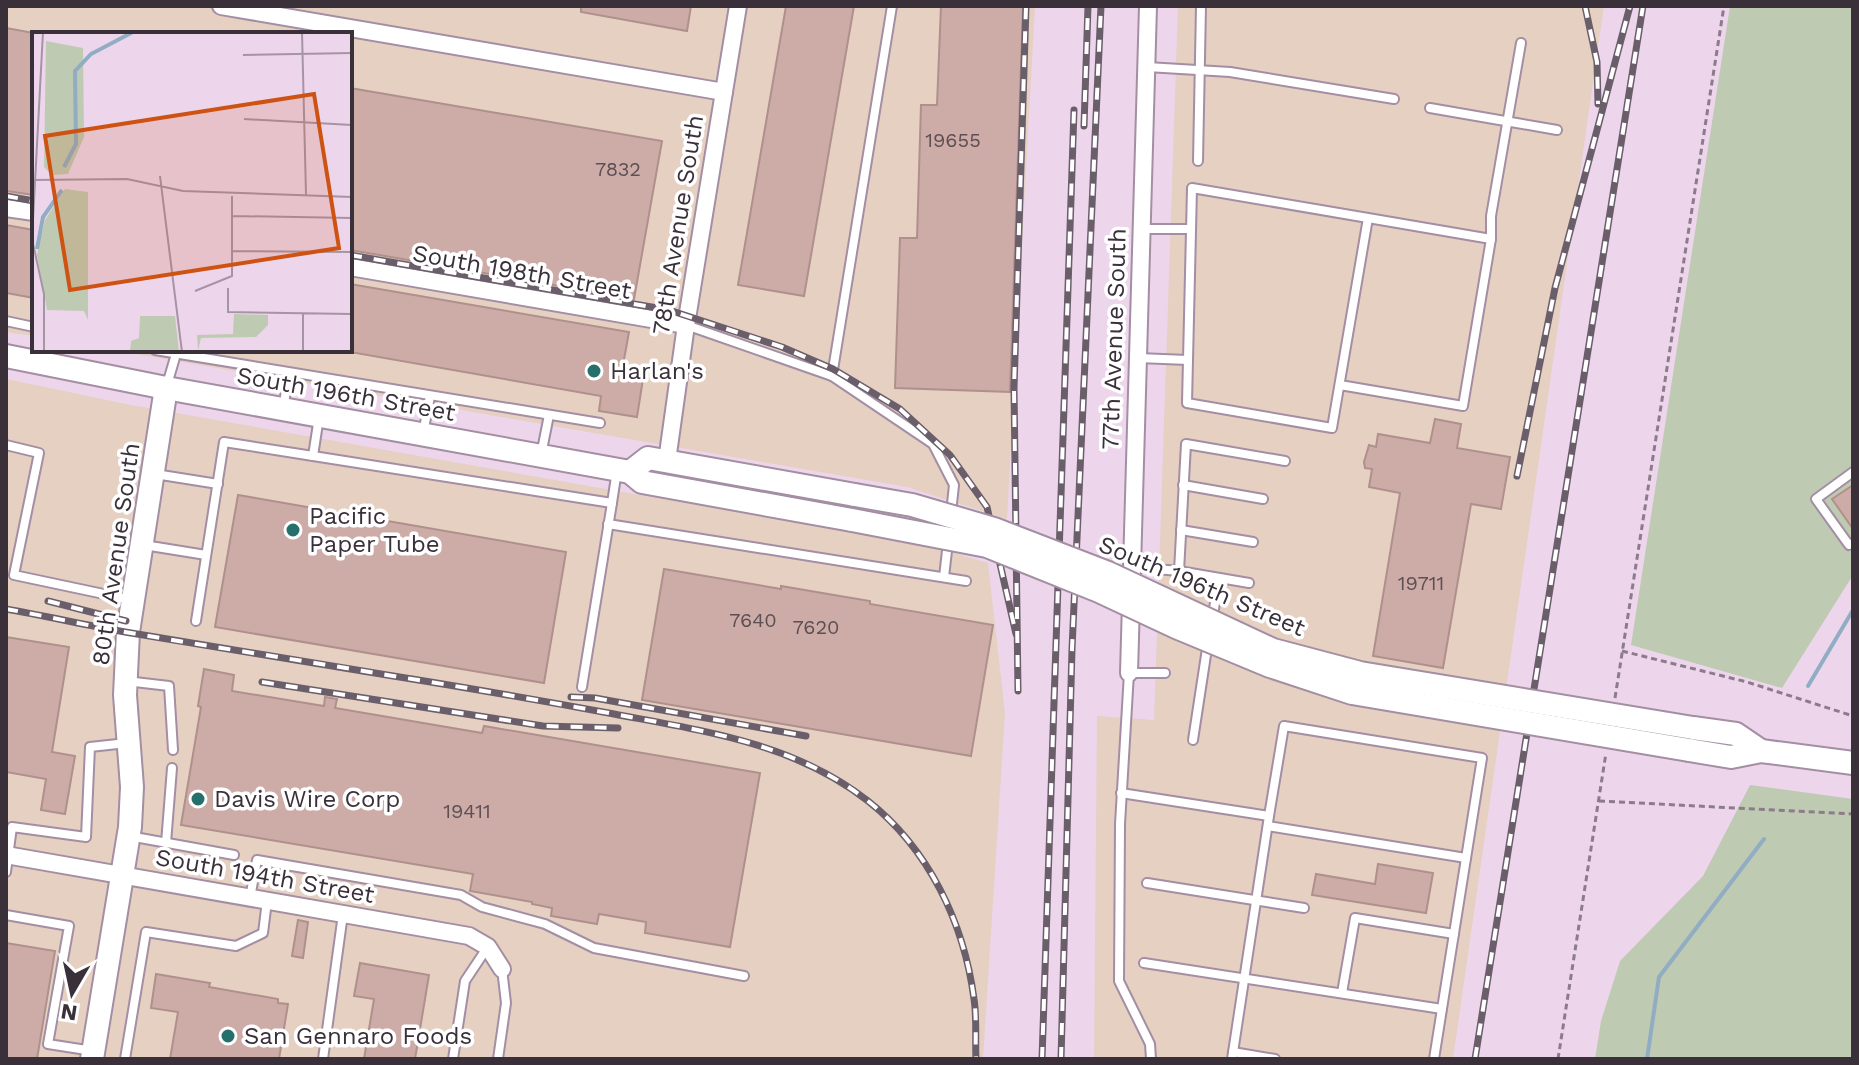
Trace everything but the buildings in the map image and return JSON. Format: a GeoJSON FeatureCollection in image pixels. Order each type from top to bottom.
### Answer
{"type":"FeatureCollection","features":[{"type":"Feature","properties":{"kind":"main road","name":"South 196th Street"},"geometry":{"type":"LineString","coordinates":[[6,356],[53,358],[166,388],[623,471],[642,482],[987,546],[1270,666],[1352,693],[1691,739],[1736,734],[1761,751],[1853,763]]}},
{"type":"Feature","properties":{"kind":"main road","name":"80th Avenue South"},"geometry":{"type":"LineString","coordinates":[[93,1055],[129,836],[132,787],[125,681],[128,632],[166,388]]}},
{"type":"Feature","properties":{"kind":"main road","name":"South 196th Street"},"geometry":{"type":"LineString","coordinates":[[623,471],[648,458],[912,505],[994,529],[1108,573],[1273,650],[1360,673],[1691,739]]}},
{"type":"Feature","properties":{"kind":"street"},"geometry":{"type":"LineString","coordinates":[[221,6],[724,92]]}},
{"type":"Feature","properties":{"kind":"street","name":"78th Avenue South"},"geometry":{"type":"LineString","coordinates":[[667,461],[738,6]]}},
{"type":"Feature","properties":{"kind":"street","name":"77th Avenue South"},"geometry":{"type":"LineString","coordinates":[[1129,673],[1148,6]]}},
{"type":"Feature","properties":{"kind":"street"},"geometry":{"type":"LineString","coordinates":[[6,208],[32,212]]}},
{"type":"Feature","properties":{"kind":"street","name":"South 198th Street"},"geometry":{"type":"LineString","coordinates":[[352,267],[686,325]]}},
{"type":"Feature","properties":{"kind":"street","name":"South 194th Street"},"geometry":{"type":"LineString","coordinates":[[7,861],[124,876],[344,913],[469,936],[488,947]]}},
{"type":"Feature","properties":{"kind":"street"},"geometry":{"type":"LineString","coordinates":[[488,947],[502,969]]}},
{"type":"Feature","properties":{"kind":"lane"},"geometry":{"type":"LineString","coordinates":[[832,376],[892,6]]}},
{"type":"Feature","properties":{"kind":"lane"},"geometry":{"type":"LineString","coordinates":[[1198,161],[1201,6]]}},
{"type":"Feature","properties":{"kind":"lane"},"geometry":{"type":"LineString","coordinates":[[1340,385],[1463,406],[1521,43]]}},
{"type":"Feature","properties":{"kind":"lane"},"geometry":{"type":"LineString","coordinates":[[1146,67],[1230,72],[1394,99]]}},
{"type":"Feature","properties":{"kind":"lane"},"geometry":{"type":"LineString","coordinates":[[1430,108],[1557,130]]}},
{"type":"Feature","properties":{"kind":"lane"},"geometry":{"type":"LineString","coordinates":[[1368,218],[1332,428],[1187,403],[1192,188],[1368,218],[1491,239]]}},
{"type":"Feature","properties":{"kind":"lane"},"geometry":{"type":"LineString","coordinates":[[1141,229],[1191,229]]}},
{"type":"Feature","properties":{"kind":"lane"},"geometry":{"type":"LineString","coordinates":[[6,321],[32,327]]}},
{"type":"Feature","properties":{"kind":"lane"},"geometry":{"type":"LineString","coordinates":[[686,325],[832,376],[933,444],[954,485],[944,577]]}},
{"type":"Feature","properties":{"kind":"lane"},"geometry":{"type":"LineString","coordinates":[[166,352],[600,423]]}},
{"type":"Feature","properties":{"kind":"lane"},"geometry":{"type":"LineString","coordinates":[[166,388],[176,354]]}},
{"type":"Feature","properties":{"kind":"lane"},"geometry":{"type":"LineString","coordinates":[[1137,358],[1188,360]]}},
{"type":"Feature","properties":{"kind":"lane"},"geometry":{"type":"LineString","coordinates":[[283,409],[289,373]]}},
{"type":"Feature","properties":{"kind":"lane"},"geometry":{"type":"LineString","coordinates":[[423,435],[430,396]]}},
{"type":"Feature","properties":{"kind":"lane"},"geometry":{"type":"LineString","coordinates":[[541,456],[549,415]]}},
{"type":"Feature","properties":{"kind":"lane"},"geometry":{"type":"LineString","coordinates":[[313,456],[319,416]]}},
{"type":"Feature","properties":{"kind":"lane"},"geometry":{"type":"LineString","coordinates":[[196,621],[224,442],[612,503]]}},
{"type":"Feature","properties":{"kind":"lane"},"geometry":{"type":"LineString","coordinates":[[1179,571],[1186,444],[1285,461]]}},
{"type":"Feature","properties":{"kind":"lane"},"geometry":{"type":"LineString","coordinates":[[6,445],[39,453],[14,575],[132,600]]}},
{"type":"Feature","properties":{"kind":"lane"},"geometry":{"type":"LineString","coordinates":[[582,687],[608,524],[623,471]]}},
{"type":"Feature","properties":{"kind":"lane"},"geometry":{"type":"LineString","coordinates":[[1853,472],[1816,499],[1849,545],[1853,543]]}},
{"type":"Feature","properties":{"kind":"lane"},"geometry":{"type":"LineString","coordinates":[[152,474],[218,484]]}},
{"type":"Feature","properties":{"kind":"lane"},"geometry":{"type":"LineString","coordinates":[[1183,485],[1263,499]]}},
{"type":"Feature","properties":{"kind":"lane"},"geometry":{"type":"LineString","coordinates":[[608,524],[966,581]]}},
{"type":"Feature","properties":{"kind":"lane"},"geometry":{"type":"LineString","coordinates":[[1181,530],[1253,542]]}},
{"type":"Feature","properties":{"kind":"lane"},"geometry":{"type":"LineString","coordinates":[[141,545],[206,555]]}},
{"type":"Feature","properties":{"kind":"lane"},"geometry":{"type":"LineString","coordinates":[[1132,567],[1179,571],[1249,583]]}},
{"type":"Feature","properties":{"kind":"lane"},"geometry":{"type":"LineString","coordinates":[[1193,740],[1219,578]]}},
{"type":"Feature","properties":{"kind":"lane"},"geometry":{"type":"LineString","coordinates":[[1151,1059],[1150,1044],[1119,981],[1121,793],[1129,673],[1165,673]]}},
{"type":"Feature","properties":{"kind":"lane"},"geometry":{"type":"LineString","coordinates":[[125,681],[169,686],[173,750]]}},
{"type":"Feature","properties":{"kind":"lane"},"geometry":{"type":"LineString","coordinates":[[1275,1059],[1233,1056],[1284,726],[1482,758],[1434,1059]]}},
{"type":"Feature","properties":{"kind":"lane"},"geometry":{"type":"LineString","coordinates":[[7,861],[9,825],[86,837],[90,747],[127,743]]}},
{"type":"Feature","properties":{"kind":"lane"},"geometry":{"type":"LineString","coordinates":[[166,843],[172,768]]}},
{"type":"Feature","properties":{"kind":"lane"},"geometry":{"type":"LineString","coordinates":[[1121,793],[1269,816]]}},
{"type":"Feature","properties":{"kind":"lane"},"geometry":{"type":"LineString","coordinates":[[1268,826],[1466,858]]}},
{"type":"Feature","properties":{"kind":"lane"},"geometry":{"type":"LineString","coordinates":[[129,836],[234,855]]}},
{"type":"Feature","properties":{"kind":"lane"},"geometry":{"type":"LineString","coordinates":[[125,1059],[146,932],[236,946],[263,933],[257,860],[461,895],[482,907],[545,924],[594,948],[744,976]]}},
{"type":"Feature","properties":{"kind":"lane"},"geometry":{"type":"LineString","coordinates":[[1147,883],[1304,908]]}},
{"type":"Feature","properties":{"kind":"lane"},"geometry":{"type":"LineString","coordinates":[[323,1059],[344,913]]}},
{"type":"Feature","properties":{"kind":"lane"},"geometry":{"type":"LineString","coordinates":[[6,915],[69,926],[48,1044],[93,1055]]}},
{"type":"Feature","properties":{"kind":"lane"},"geometry":{"type":"LineString","coordinates":[[1342,993],[1355,918],[1454,934]]}},
{"type":"Feature","properties":{"kind":"lane"},"geometry":{"type":"LineString","coordinates":[[453,1059],[465,981],[488,947]]}},
{"type":"Feature","properties":{"kind":"lane"},"geometry":{"type":"LineString","coordinates":[[1144,963],[1442,1009]]}},
{"type":"Feature","properties":{"kind":"lane"},"geometry":{"type":"LineString","coordinates":[[498,1059],[506,1003],[502,969]]}},
{"type":"Feature","properties":{"kind":"path"},"geometry":{"type":"LineString","coordinates":[[1613,711],[1724,6]]}},
{"type":"Feature","properties":{"kind":"path"},"geometry":{"type":"LineString","coordinates":[[1622,651],[1747,682],[1853,716]]}},
{"type":"Feature","properties":{"kind":"path"},"geometry":{"type":"LineString","coordinates":[[1558,1059],[1608,741]]}},
{"type":"Feature","properties":{"kind":"path"},"geometry":{"type":"LineString","coordinates":[[1599,801],[1853,814]]}},
{"type":"Feature","properties":{"kind":"shaded area"},"geometry":{"type":"Polygon","coordinates":[[[6,6],[1035,6],[1007,519],[907,487],[125,352],[352,352],[352,32],[32,32],[32,336],[6,332],[6,6]]]}},
{"type":"Feature","properties":{"kind":"shaded area"},"geometry":{"type":"Polygon","coordinates":[[[1178,6],[1604,6],[1453,1059],[1094,1059],[1097,716],[1154,720],[1178,6]]]}},
{"type":"Feature","properties":{"kind":"shaded area"},"geometry":{"type":"Polygon","coordinates":[[[6,379],[131,405],[934,547],[988,563],[1005,713],[983,1059],[6,1059],[6,379]]]}},
{"type":"Feature","properties":{"kind":"green space"},"geometry":{"type":"Polygon","coordinates":[[[1730,6],[1853,6],[1853,575],[1782,688],[1631,645],[1730,6]]]}},
{"type":"Feature","properties":{"kind":"green space"},"geometry":{"type":"Polygon","coordinates":[[[1750,785],[1853,799],[1853,1059],[1595,1059],[1601,1021],[1620,961],[1703,876],[1750,785]]]}},
{"type":"Feature","properties":{"kind":"waterway"},"geometry":{"type":"LineString","coordinates":[[1808,686],[1853,610]]}},
{"type":"Feature","properties":{"kind":"waterway"},"geometry":{"type":"LineString","coordinates":[[1647,1059],[1659,977],[1764,839]]}},
{"type":"Feature","properties":{"kind":"railway"},"geometry":{"type":"LineString","coordinates":[[1018,691],[1014,388],[1026,6]]}},
{"type":"Feature","properties":{"kind":"railway"},"geometry":{"type":"LineString","coordinates":[[1084,126],[1088,6]]}},
{"type":"Feature","properties":{"kind":"railway"},"geometry":{"type":"LineString","coordinates":[[1061,1059],[1072,649],[1101,6]]}},
{"type":"Feature","properties":{"kind":"railway"},"geometry":{"type":"LineString","coordinates":[[1585,6],[1597,62],[1598,104]]}},
{"type":"Feature","properties":{"kind":"railway"},"geometry":{"type":"LineString","coordinates":[[1517,476],[1555,288],[1630,6]]}},
{"type":"Feature","properties":{"kind":"railway"},"geometry":{"type":"LineString","coordinates":[[1475,1059],[1643,6]]}},
{"type":"Feature","properties":{"kind":"railway"},"geometry":{"type":"LineString","coordinates":[[1042,1059],[1074,110]]}},
{"type":"Feature","properties":{"kind":"railway"},"geometry":{"type":"LineString","coordinates":[[6,196],[32,201]]}},
{"type":"Feature","properties":{"kind":"railway"},"geometry":{"type":"LineString","coordinates":[[352,255],[669,310],[782,347],[833,369],[900,409],[950,455],[987,507],[1016,634]]}},
{"type":"Feature","properties":{"kind":"railway"},"geometry":{"type":"LineString","coordinates":[[48,601],[126,621]]}},
{"type":"Feature","properties":{"kind":"railway"},"geometry":{"type":"LineString","coordinates":[[6,609],[681,727],[747,742],[810,765],[868,801],[890,820],[926,865],[962,943],[975,1006],[976,1059]]}},
{"type":"Feature","properties":{"kind":"railway"},"geometry":{"type":"LineString","coordinates":[[262,682],[543,726],[618,728]]}},
{"type":"Feature","properties":{"kind":"railway"},"geometry":{"type":"LineString","coordinates":[[571,697],[595,698],[806,736]]}},
{"type":"Feature","properties":{"kind":"place","name":"Harlan's"},"geometry":{"type":"Point","coordinates":[594,371]}},
{"type":"Feature","properties":{"kind":"place","name":"Pacific Paper Tube"},"geometry":{"type":"Point","coordinates":[293,530]}},
{"type":"Feature","properties":{"kind":"place","name":"Davis Wire Corp"},"geometry":{"type":"Point","coordinates":[198,799]}},
{"type":"Feature","properties":{"kind":"place","name":"San Gennaro Foods"},"geometry":{"type":"Point","coordinates":[228,1036]}}]}
